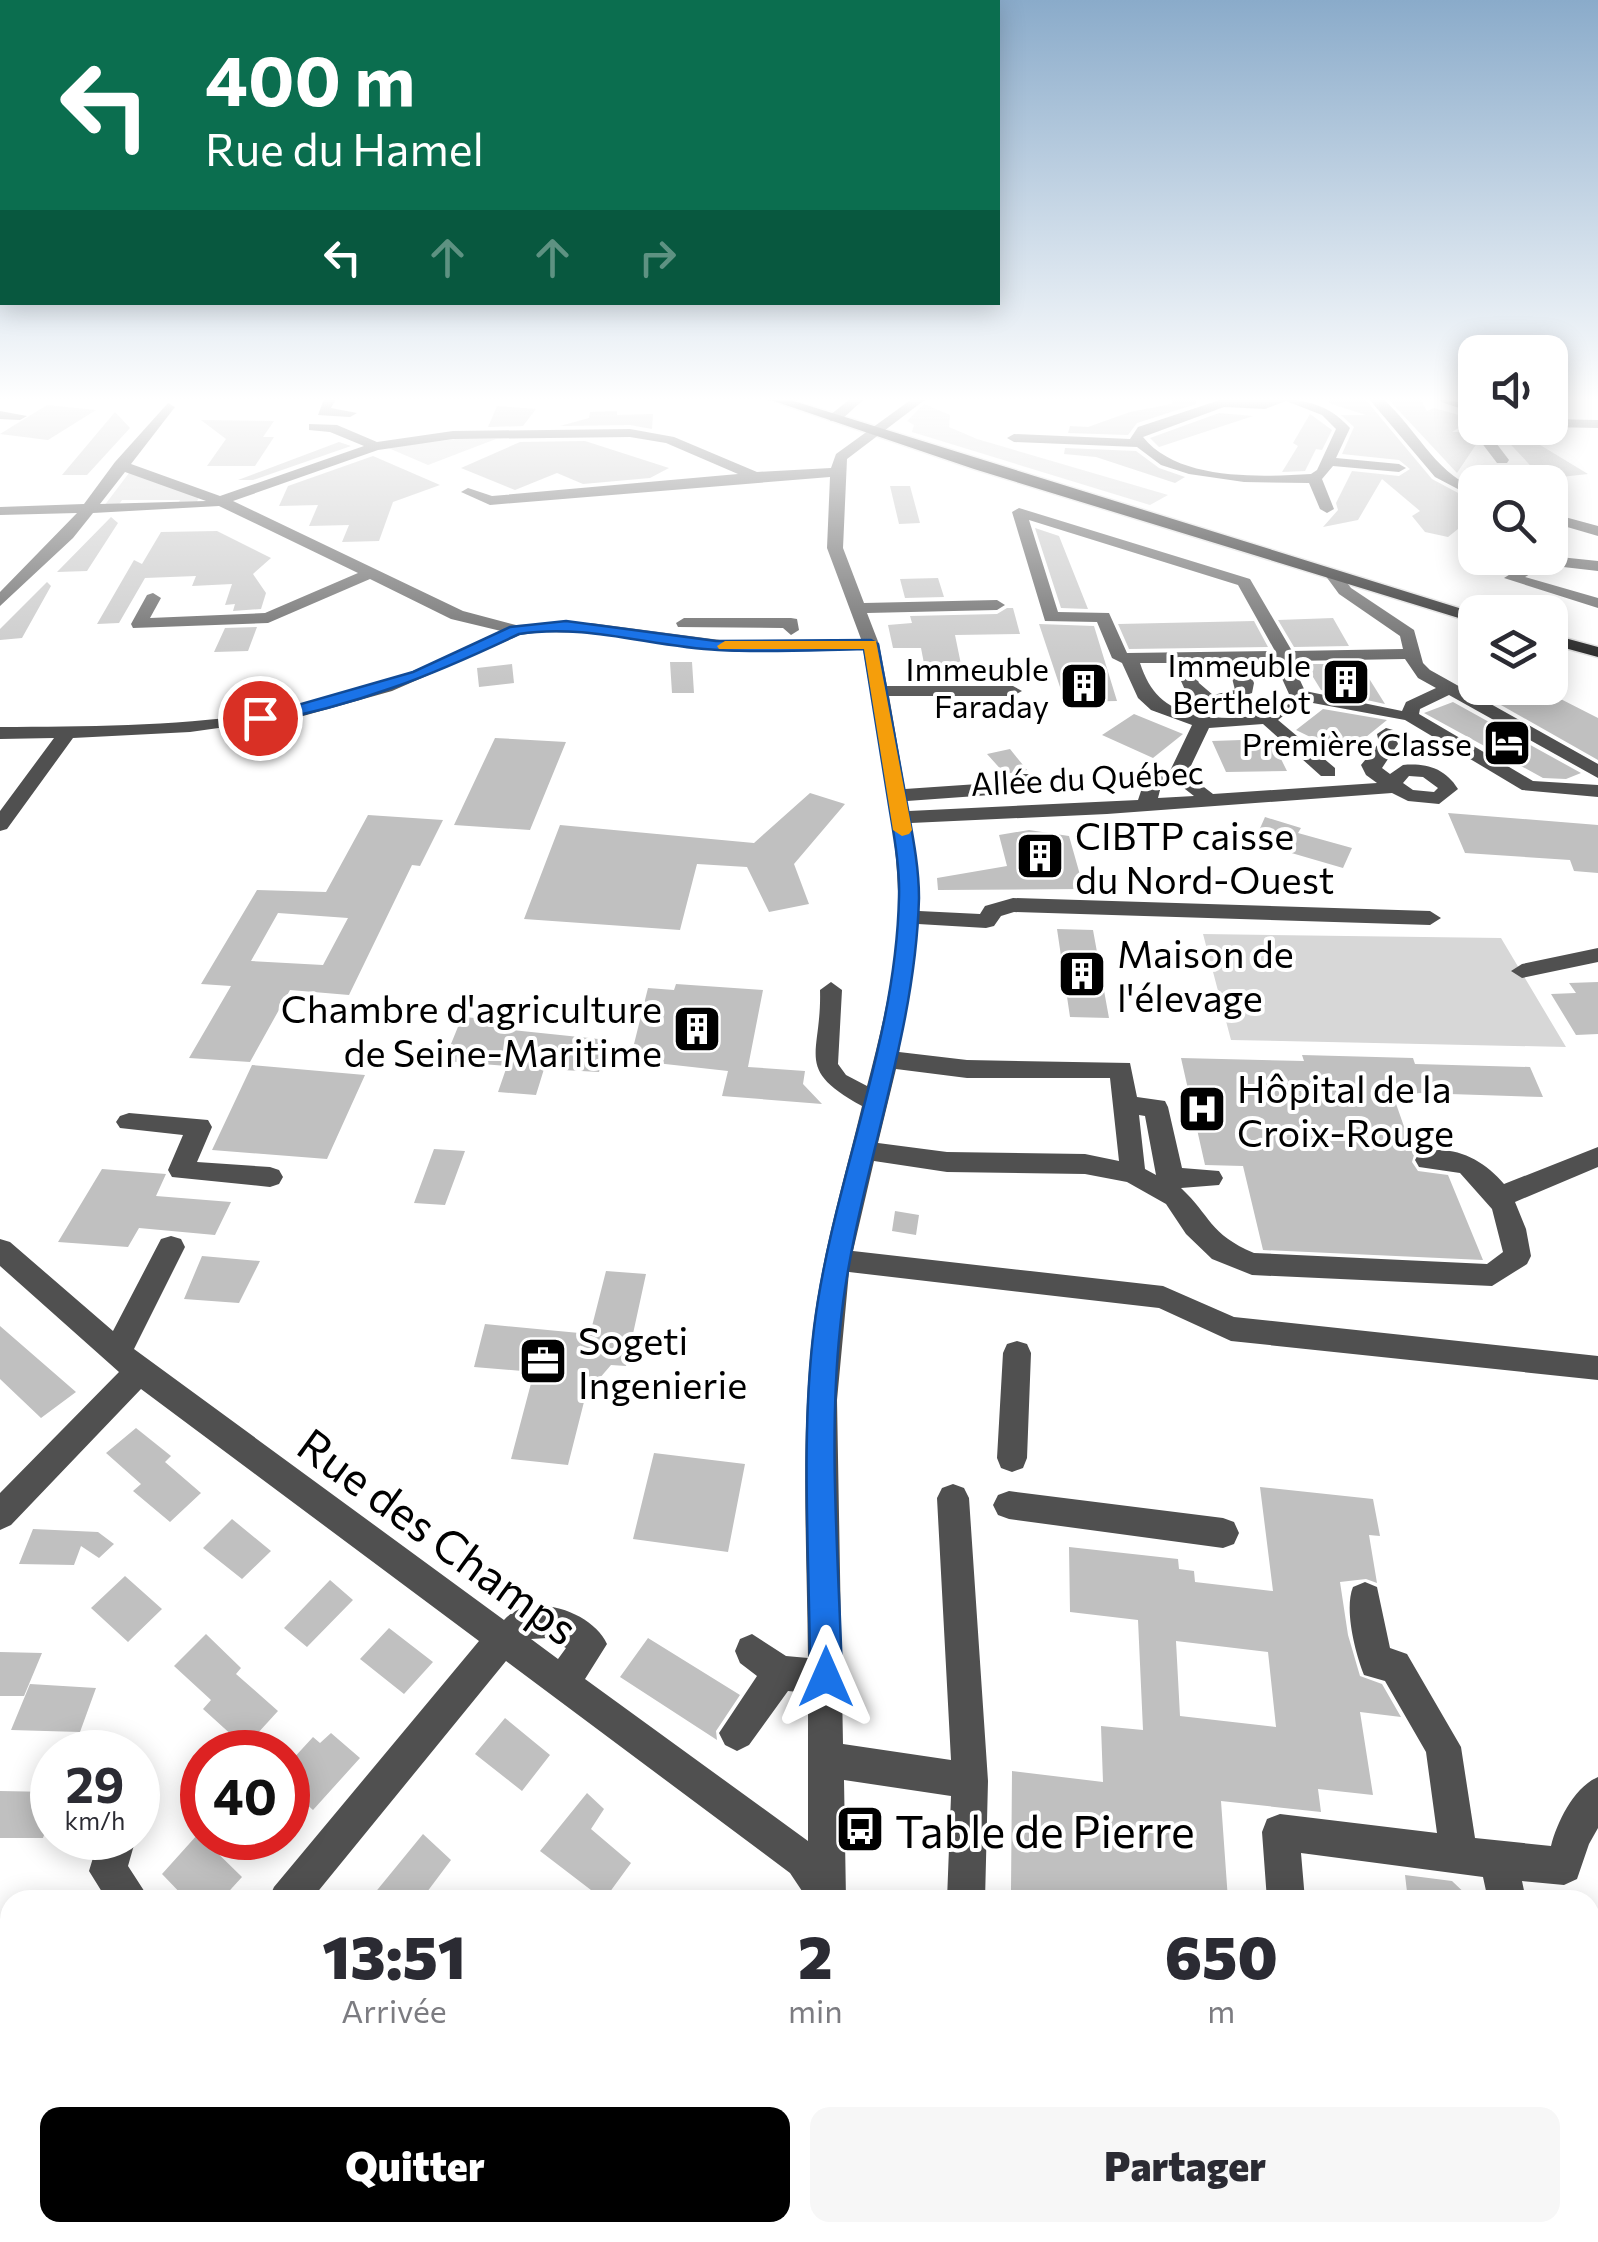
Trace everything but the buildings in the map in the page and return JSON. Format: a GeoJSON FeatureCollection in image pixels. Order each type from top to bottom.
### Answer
{"type":"FeatureCollection","features":[{"type":"Feature","properties":{"kind":"main road"},"geometry":{"type":"LineString","coordinates":[[1106,504],[1458,613]]}},
{"type":"Feature","properties":{"kind":"main road"},"geometry":{"type":"LineString","coordinates":[[1125,504],[1458,604]]}},
{"type":"Feature","properties":{"kind":"main road"},"geometry":{"type":"LineString","coordinates":[[1568,636],[1598,644]]}},
{"type":"Feature","properties":{"kind":"main road"},"geometry":{"type":"LineString","coordinates":[[1568,644],[1598,652]]}},
{"type":"Feature","properties":{"kind":"street"},"geometry":{"type":"LineString","coordinates":[[0,600],[68,535],[92,504]]}},
{"type":"Feature","properties":{"kind":"street"},"geometry":{"type":"LineString","coordinates":[[0,511],[213,504]]}},
{"type":"Feature","properties":{"kind":"street"},"geometry":{"type":"LineString","coordinates":[[226,504],[457,615],[516,630],[566,626],[710,645],[871,644]]}},
{"type":"Feature","properties":{"kind":"street"},"geometry":{"type":"LineString","coordinates":[[827,1890],[823,1387],[837,1260],[886,1059],[909,895],[871,644],[835,548],[837,504]]}},
{"type":"Feature","properties":{"kind":"street"},"geometry":{"type":"LineString","coordinates":[[1325,504],[1327,509]]}},
{"type":"Feature","properties":{"kind":"street"},"geometry":{"type":"LineString","coordinates":[[1020,512],[1244,582],[1284,656],[1298,695],[1293,704],[1269,720],[1202,722],[1160,706],[1144,694],[1104,617],[1051,618],[1020,512]]}},
{"type":"Feature","properties":{"kind":"street"},"geometry":{"type":"LineString","coordinates":[[1568,523],[1598,532]]}},
{"type":"Feature","properties":{"kind":"street"},"geometry":{"type":"LineString","coordinates":[[1598,566],[1543,560],[1512,578],[1598,604]]}},
{"type":"Feature","properties":{"kind":"street"},"geometry":{"type":"LineString","coordinates":[[153,598],[139,624],[244,622],[268,618],[371,573]]}},
{"type":"Feature","properties":{"kind":"street"},"geometry":{"type":"LineString","coordinates":[[1333,575],[1347,592],[1400,627],[1412,648],[1414,665],[1424,674],[1595,767]]}},
{"type":"Feature","properties":{"kind":"street"},"geometry":{"type":"LineString","coordinates":[[858,608],[972,612],[997,605]]}},
{"type":"Feature","properties":{"kind":"street"},"geometry":{"type":"LineString","coordinates":[[684,623],[791,622],[791,630]]}},
{"type":"Feature","properties":{"kind":"street"},"geometry":{"type":"LineString","coordinates":[[710,645],[711,623]]}},
{"type":"Feature","properties":{"kind":"street"},"geometry":{"type":"LineString","coordinates":[[0,732],[211,725],[307,710],[419,676],[516,630]]}},
{"type":"Feature","properties":{"kind":"street"},"geometry":{"type":"LineString","coordinates":[[1125,658],[1284,656],[1412,648]]}},
{"type":"Feature","properties":{"kind":"street"},"geometry":{"type":"LineString","coordinates":[[1210,701],[1243,693],[1245,683],[1234,656]]}},
{"type":"Feature","properties":{"kind":"street"},"geometry":{"type":"LineString","coordinates":[[1179,657],[1191,686],[1210,701]]}},
{"type":"Feature","properties":{"kind":"street"},"geometry":{"type":"LineString","coordinates":[[1450,688],[1412,706],[1410,715],[1529,786],[1598,791]]}},
{"type":"Feature","properties":{"kind":"street"},"geometry":{"type":"LineString","coordinates":[[879,691],[1013,691]]}},
{"type":"Feature","properties":{"kind":"street"},"geometry":{"type":"LineString","coordinates":[[1298,695],[1398,716]]}},
{"type":"Feature","properties":{"kind":"street"},"geometry":{"type":"LineString","coordinates":[[1177,775],[1190,756],[1210,701]]}},
{"type":"Feature","properties":{"kind":"street"},"geometry":{"type":"LineString","coordinates":[[1269,720],[1278,732],[1328,772]]}},
{"type":"Feature","properties":{"kind":"street"},"geometry":{"type":"LineString","coordinates":[[0,825],[68,732]]}},
{"type":"Feature","properties":{"kind":"street"},"geometry":{"type":"LineString","coordinates":[[1386,734],[1389,744],[1370,764],[1395,784]]}},
{"type":"Feature","properties":{"kind":"street","name":"Allée du Québec"},"geometry":{"type":"LineString","coordinates":[[898,807],[1146,805],[1395,784],[1403,771],[1434,774],[1476,756]]}},
{"type":"Feature","properties":{"kind":"street"},"geometry":{"type":"LineString","coordinates":[[1146,805],[1152,783],[1162,776],[1177,775],[1195,783],[1207,800]]}},
{"type":"Feature","properties":{"kind":"street"},"geometry":{"type":"LineString","coordinates":[[898,807],[1033,786],[1028,778]]}},
{"type":"Feature","properties":{"kind":"street"},"geometry":{"type":"LineString","coordinates":[[908,917],[986,921],[994,911],[1013,905],[1430,918]]}},
{"type":"Feature","properties":{"kind":"street"},"geometry":{"type":"LineString","coordinates":[[1522,971],[1596,959]]}},
{"type":"Feature","properties":{"kind":"street"},"geometry":{"type":"LineString","coordinates":[[831,990],[826,1065],[837,1081],[876,1102]]}},
{"type":"Feature","properties":{"kind":"street"},"geometry":{"type":"LineString","coordinates":[[886,1059],[966,1070],[1121,1069],[1123,1106],[1154,1179],[1175,1197],[1195,1227],[1222,1251],[1252,1264],[1492,1275],[1517,1256],[1516,1229],[1498,1197],[1467,1164],[1428,1160]]}},
{"type":"Feature","properties":{"kind":"street"},"geometry":{"type":"LineString","coordinates":[[1123,1106],[1156,1106],[1154,1179]]}},
{"type":"Feature","properties":{"kind":"street"},"geometry":{"type":"LineString","coordinates":[[128,1122],[198,1126],[181,1170],[270,1177]]}},
{"type":"Feature","properties":{"kind":"street"},"geometry":{"type":"LineString","coordinates":[[864,1150],[947,1162],[1085,1164],[1154,1179],[1210,1178]]}},
{"type":"Feature","properties":{"kind":"street"},"geometry":{"type":"LineString","coordinates":[[1498,1197],[1598,1157]]}},
{"type":"Feature","properties":{"kind":"street"},"geometry":{"type":"LineString","coordinates":[[114,1349],[122,1344],[171,1247]]}},
{"type":"Feature","properties":{"kind":"street","name":"Rue des Champs"},"geometry":{"type":"LineString","coordinates":[[0,1250],[139,1371],[803,1860],[824,1890]]}},
{"type":"Feature","properties":{"kind":"street"},"geometry":{"type":"LineString","coordinates":[[837,1260],[1164,1297],[1231,1330],[1598,1368]]}},
{"type":"Feature","properties":{"kind":"street"},"geometry":{"type":"LineString","coordinates":[[1012,1458],[1017,1354]]}},
{"type":"Feature","properties":{"kind":"street"},"geometry":{"type":"LineString","coordinates":[[0,1515],[139,1371]]}},
{"type":"Feature","properties":{"kind":"street"},"geometry":{"type":"LineString","coordinates":[[953,1498],[970,1781],[966,1890]]}},
{"type":"Feature","properties":{"kind":"street"},"geometry":{"type":"LineString","coordinates":[[1009,1504],[1224,1533]]}},
{"type":"Feature","properties":{"kind":"street"},"geometry":{"type":"LineString","coordinates":[[1365,1598],[1376,1663],[1395,1666],[1442,1746],[1460,1855]]}},
{"type":"Feature","properties":{"kind":"street"},"geometry":{"type":"LineString","coordinates":[[295,1890],[522,1624],[550,1620],[590,1644],[562,1682]]}},
{"type":"Feature","properties":{"kind":"street"},"geometry":{"type":"LineString","coordinates":[[752,1651],[780,1674],[826,1677]]}},
{"type":"Feature","properties":{"kind":"street"},"geometry":{"type":"LineString","coordinates":[[737,1733],[780,1674]]}},
{"type":"Feature","properties":{"kind":"street"},"geometry":{"type":"LineString","coordinates":[[826,1760],[970,1781]]}},
{"type":"Feature","properties":{"kind":"street"},"geometry":{"type":"LineString","coordinates":[[1285,1890],[1280,1832],[1564,1866],[1572,1836],[1598,1794]]}},
{"type":"Feature","properties":{"kind":"street"},"geometry":{"type":"LineString","coordinates":[[111,1860],[108,1871],[123,1890]]}},
{"type":"Feature","properties":{"kind":"street"},"geometry":{"type":"LineString","coordinates":[[1499,1860],[1505,1890]]}},
{"type":"Feature","properties":{"kind":"shaded area"},"geometry":{"type":"Polygon","coordinates":[[[1203,934],[1501,938],[1566,1047],[1231,1040],[1203,934]]]}},
{"type":"Feature","properties":{"kind":"slow traffic"},"geometry":{"type":"LineString","coordinates":[[725,646],[871,644],[902,830]]}},
{"type":"Feature","properties":{"kind":"place","name":"Immeuble Berthelot"},"geometry":{"type":"Point","coordinates":[1346,682]}},
{"type":"Feature","properties":{"kind":"place","name":"Immeuble Faraday"},"geometry":{"type":"Point","coordinates":[1084,686]}},
{"type":"Feature","properties":{"kind":"place","name":"Première Classe"},"geometry":{"type":"Point","coordinates":[1507,743]}},
{"type":"Feature","properties":{"kind":"place","name":"CIBTP caisse du Nord-Ouest"},"geometry":{"type":"Point","coordinates":[1040,856]}},
{"type":"Feature","properties":{"kind":"place","name":"Maison de l'élevage"},"geometry":{"type":"Point","coordinates":[1082,974]}},
{"type":"Feature","properties":{"kind":"place","name":"Chambre d'agriculture de Seine-Maritime"},"geometry":{"type":"Point","coordinates":[697,1029]}},
{"type":"Feature","properties":{"kind":"place","name":"Hôpital de la Croix-Rouge"},"geometry":{"type":"Point","coordinates":[1202,1109]}},
{"type":"Feature","properties":{"kind":"place","name":"Sogeti Ingenierie"},"geometry":{"type":"Point","coordinates":[543,1361]}},
{"type":"Feature","properties":{"kind":"place","name":"Table de Pierre"},"geometry":{"type":"Point","coordinates":[860,1829]}},
{"type":"Feature","properties":{"kind":"route"},"geometry":{"type":"LineString","coordinates":[[260,718],[307,710],[419,676],[516,630],[532,627],[566,626],[716,646],[871,644],[906,855],[909,895],[905,956],[886,1059],[837,1260],[826,1330],[822,1400],[826,1677]]}}]}
